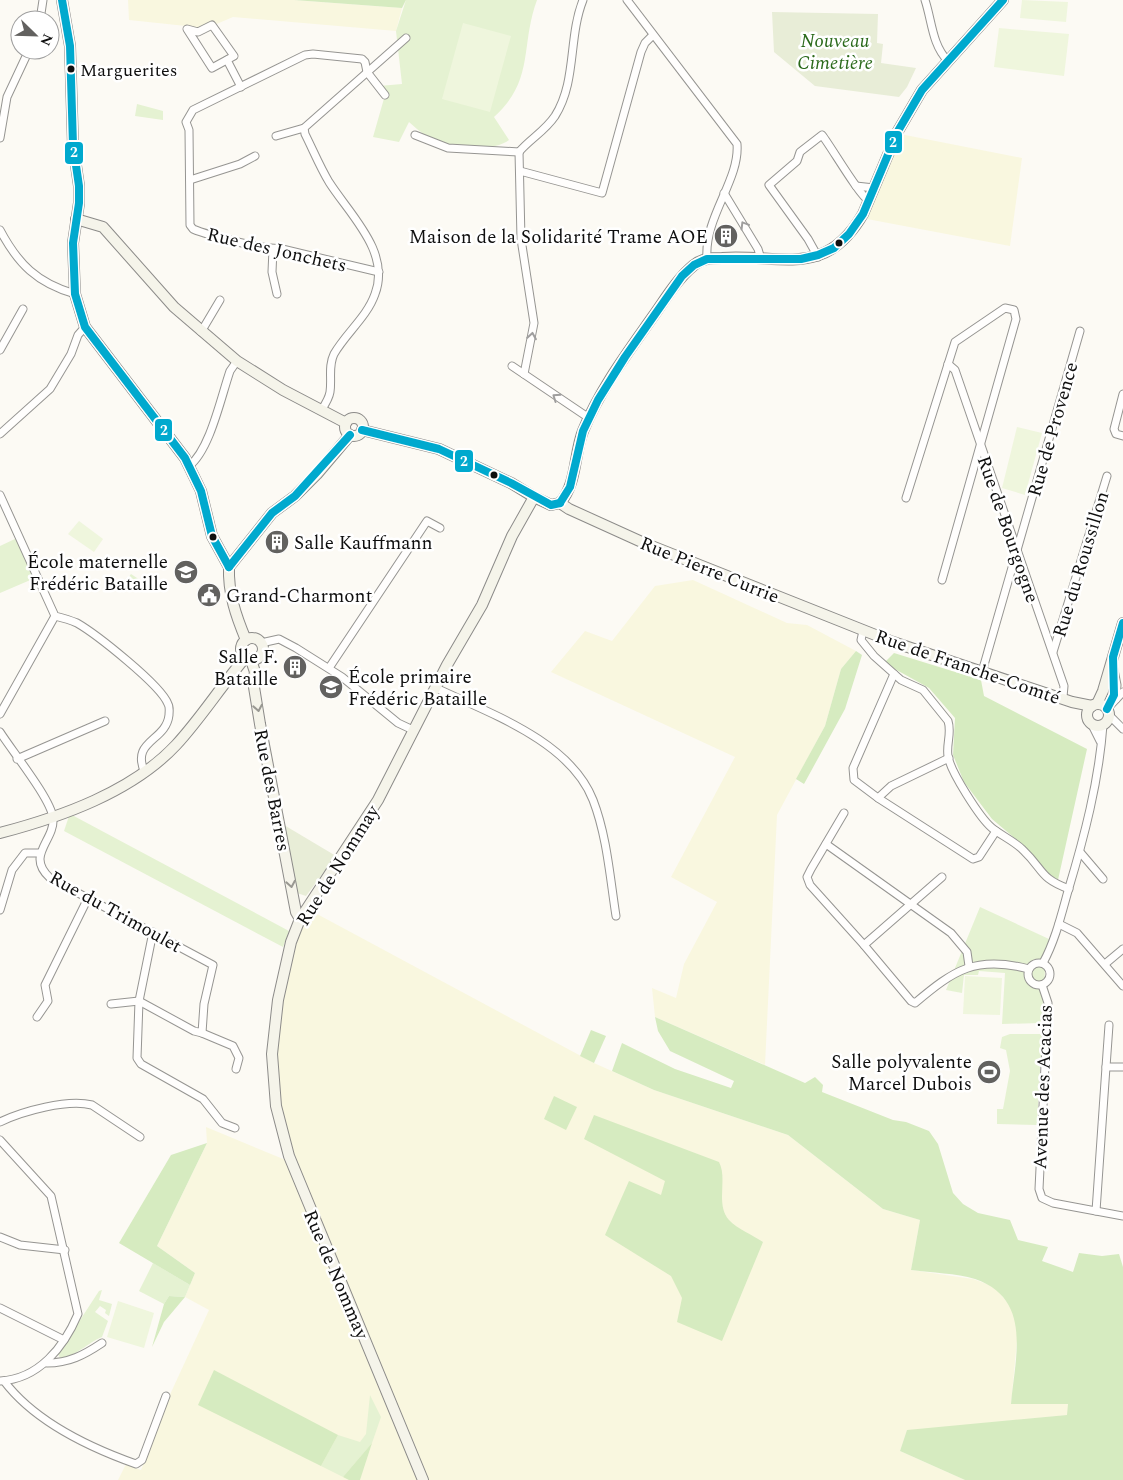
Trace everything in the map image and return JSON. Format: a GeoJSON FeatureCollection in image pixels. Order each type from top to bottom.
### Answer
{"type":"FeatureCollection","features":[{"type":"Feature","properties":{"kind":"street"},"geometry":{"type":"LineString","coordinates":[[62,0],[70,46],[73,145],[79,186],[73,243],[75,294],[85,328],[189,466],[200,490],[212,536],[229,567],[231,594],[246,640]]}},
{"type":"Feature","properties":{"kind":"street"},"geometry":{"type":"LineString","coordinates":[[415,135],[432,143],[460,150],[519,152],[552,120],[562,102],[570,75],[576,27],[583,0]]}},
{"type":"Feature","properties":{"kind":"street"},"geometry":{"type":"LineString","coordinates":[[627,0],[737,144],[738,152],[710,229],[706,247],[707,258]]}},
{"type":"Feature","properties":{"kind":"street"},"geometry":{"type":"LineString","coordinates":[[925,0],[932,20],[936,46],[948,60]]}},
{"type":"Feature","properties":{"kind":"street"},"geometry":{"type":"LineString","coordinates":[[560,503],[566,497],[571,483],[581,437],[589,418],[624,357],[674,286],[696,264],[707,258],[802,261],[827,253],[857,225],[906,115],[922,90],[1003,0]]}},
{"type":"Feature","properties":{"kind":"street"},"geometry":{"type":"LineString","coordinates":[[212,25],[234,56],[227,60],[212,68],[187,30],[198,32],[212,25]]}},
{"type":"Feature","properties":{"kind":"street"},"geometry":{"type":"LineString","coordinates":[[520,171],[602,193],[641,52],[645,43],[653,35]]}},
{"type":"Feature","properties":{"kind":"street"},"geometry":{"type":"LineString","coordinates":[[276,136],[304,128],[406,38]]}},
{"type":"Feature","properties":{"kind":"street","name":"Rue des Jonchets"},"geometry":{"type":"LineString","coordinates":[[366,72],[365,62],[362,59],[313,54],[305,55],[192,110],[186,122],[189,130],[190,225],[193,229],[273,249],[278,248],[379,272]]}},
{"type":"Feature","properties":{"kind":"street"},"geometry":{"type":"LineString","coordinates":[[0,138],[7,97],[24,60]]}},
{"type":"Feature","properties":{"kind":"street"},"geometry":{"type":"LineString","coordinates":[[227,60],[241,87]]}},
{"type":"Feature","properties":{"kind":"street"},"geometry":{"type":"LineString","coordinates":[[366,72],[385,95]]}},
{"type":"Feature","properties":{"kind":"street"},"geometry":{"type":"LineString","coordinates":[[304,128],[327,179],[374,249],[379,272],[375,295],[334,355],[330,371],[331,389],[322,409]]}},
{"type":"Feature","properties":{"kind":"street"},"geometry":{"type":"LineString","coordinates":[[818,257],[808,239],[769,185],[797,161],[800,152],[822,135],[863,197],[869,201]]}},
{"type":"Feature","properties":{"kind":"street"},"geometry":{"type":"LineString","coordinates":[[519,152],[521,239],[532,298],[534,323],[524,374]]}},
{"type":"Feature","properties":{"kind":"street"},"geometry":{"type":"LineString","coordinates":[[190,180],[240,164],[255,156]]}},
{"type":"Feature","properties":{"kind":"street"},"geometry":{"type":"LineString","coordinates":[[856,186],[874,188]]}},
{"type":"Feature","properties":{"kind":"street"},"geometry":{"type":"LineString","coordinates":[[724,193],[758,249],[761,259]]}},
{"type":"Feature","properties":{"kind":"street"},"geometry":{"type":"LineString","coordinates":[[76,219],[103,227],[174,307],[237,361],[283,390],[346,423]]}},
{"type":"Feature","properties":{"kind":"street"},"geometry":{"type":"LineString","coordinates":[[0,230],[14,256],[25,268],[61,290],[75,294]]}},
{"type":"Feature","properties":{"kind":"street"},"geometry":{"type":"LineString","coordinates":[[273,249],[272,272],[277,294]]}},
{"type":"Feature","properties":{"kind":"street"},"geometry":{"type":"LineString","coordinates":[[201,332],[220,300]]}},
{"type":"Feature","properties":{"kind":"street"},"geometry":{"type":"LineString","coordinates":[[906,498],[955,342],[1005,308],[1016,313],[942,580]]}},
{"type":"Feature","properties":{"kind":"street"},"geometry":{"type":"LineString","coordinates":[[0,350],[23,309]]}},
{"type":"Feature","properties":{"kind":"street"},"geometry":{"type":"LineString","coordinates":[[0,434],[50,389],[71,354],[78,335],[85,328]]}},
{"type":"Feature","properties":{"kind":"street","name":"Rue de Provence"},"geometry":{"type":"LineString","coordinates":[[982,672],[1080,331]]}},
{"type":"Feature","properties":{"kind":"street"},"geometry":{"type":"LineString","coordinates":[[189,466],[197,460],[205,443],[230,372],[237,361]]}},
{"type":"Feature","properties":{"kind":"street","name":"Rue de Bourgogne"},"geometry":{"type":"LineString","coordinates":[[948,364],[955,370],[1064,686],[1063,697]]}},
{"type":"Feature","properties":{"kind":"street"},"geometry":{"type":"LineString","coordinates":[[512,366],[589,418]]}},
{"type":"Feature","properties":{"kind":"street"},"geometry":{"type":"LineString","coordinates":[[1123,394],[1114,429],[1116,434],[1123,436]]}},
{"type":"Feature","properties":{"kind":"street"},"geometry":{"type":"LineString","coordinates":[[355,418],[360,420],[362,430],[355,436],[350,435],[346,432],[346,423],[355,418]]}},
{"type":"Feature","properties":{"kind":"street","name":"Rue Pierre Currie"},"geometry":{"type":"LineString","coordinates":[[362,430],[451,454],[510,483],[534,498],[551,505],[560,503],[569,509],[644,543],[863,630]]}},
{"type":"Feature","properties":{"kind":"street"},"geometry":{"type":"LineString","coordinates":[[229,567],[272,513],[295,496],[317,474],[350,435]]}},
{"type":"Feature","properties":{"kind":"street","name":"Rue du Roussillon"},"geometry":{"type":"LineString","coordinates":[[1052,653],[1107,476]]}},
{"type":"Feature","properties":{"kind":"street"},"geometry":{"type":"LineString","coordinates":[[0,495],[55,616],[78,624],[102,640],[153,685],[168,703],[166,725],[142,752],[140,763],[145,773]]}},
{"type":"Feature","properties":{"kind":"street","name":"Rue de Nommay"},"geometry":{"type":"LineString","coordinates":[[423,1480],[298,1178],[276,1106],[272,1073],[273,1033],[285,966],[300,919],[378,800],[413,730],[482,605],[512,536],[534,498]]}},
{"type":"Feature","properties":{"kind":"street"},"geometry":{"type":"LineString","coordinates":[[329,668],[427,521],[440,528]]}},
{"type":"Feature","properties":{"kind":"street"},"geometry":{"type":"LineString","coordinates":[[0,714],[3,705],[55,616]]}},
{"type":"Feature","properties":{"kind":"street"},"geometry":{"type":"LineString","coordinates":[[1123,622],[1104,686],[1088,720],[1103,719],[1123,730]]}},
{"type":"Feature","properties":{"kind":"street"},"geometry":{"type":"LineString","coordinates":[[863,630],[861,640],[874,656],[901,680],[924,690],[948,721],[950,727],[949,758],[961,783],[987,823],[1024,850],[1042,875],[1053,883],[1069,889]]}},
{"type":"Feature","properties":{"kind":"street","name":"Rue de Franche-Comté"},"geometry":{"type":"LineString","coordinates":[[863,630],[982,672],[1063,697],[1092,708],[1103,719]]}},
{"type":"Feature","properties":{"kind":"street"},"geometry":{"type":"LineString","coordinates":[[0,833],[53,816],[126,786],[145,773],[177,744],[248,659],[257,658],[262,652],[261,644],[252,638],[246,640],[241,650],[248,659]]}},
{"type":"Feature","properties":{"kind":"street"},"geometry":{"type":"LineString","coordinates":[[261,644],[279,639],[329,668],[398,723],[413,730]]}},
{"type":"Feature","properties":{"kind":"street"},"geometry":{"type":"LineString","coordinates":[[1113,657],[1114,674],[1120,681]]}},
{"type":"Feature","properties":{"kind":"street","name":"Rue des Barres"},"geometry":{"type":"LineString","coordinates":[[248,659],[255,672],[253,681],[260,724],[296,912],[300,919]]}},
{"type":"Feature","properties":{"kind":"street"},"geometry":{"type":"LineString","coordinates":[[894,674],[853,768],[854,780],[878,798],[973,859],[979,857],[996,831]]}},
{"type":"Feature","properties":{"kind":"street"},"geometry":{"type":"LineString","coordinates":[[1104,686],[1120,681]]}},
{"type":"Feature","properties":{"kind":"street"},"geometry":{"type":"LineString","coordinates":[[1116,699],[1120,681]]}},
{"type":"Feature","properties":{"kind":"street"},"geometry":{"type":"LineString","coordinates":[[436,688],[529,732],[555,751],[580,778],[593,799],[602,831],[616,916]]}},
{"type":"Feature","properties":{"kind":"street"},"geometry":{"type":"LineString","coordinates":[[1043,963],[1052,946],[1080,852],[1102,744],[1103,719],[1123,692]]}},
{"type":"Feature","properties":{"kind":"street"},"geometry":{"type":"LineString","coordinates":[[17,759],[105,720]]}},
{"type":"Feature","properties":{"kind":"street"},"geometry":{"type":"LineString","coordinates":[[0,732],[42,794],[53,816]]}},
{"type":"Feature","properties":{"kind":"street"},"geometry":{"type":"LineString","coordinates":[[878,798],[891,786],[949,758]]}},
{"type":"Feature","properties":{"kind":"street"},"geometry":{"type":"LineString","coordinates":[[844,814],[808,877],[810,885],[864,945],[911,1002],[915,1003],[948,977],[969,966],[1004,965],[1029,969]]}},
{"type":"Feature","properties":{"kind":"street","name":"Rue du Trimoulet"},"geometry":{"type":"LineString","coordinates":[[53,816],[53,825],[40,853],[44,873],[213,965],[204,1004],[202,1033]]}},
{"type":"Feature","properties":{"kind":"street"},"geometry":{"type":"LineString","coordinates":[[826,844],[912,904],[961,943],[967,952],[969,966]]}},
{"type":"Feature","properties":{"kind":"street"},"geometry":{"type":"LineString","coordinates":[[1080,852],[1103,880]]}},
{"type":"Feature","properties":{"kind":"street"},"geometry":{"type":"LineString","coordinates":[[0,910],[12,870],[25,853],[40,853]]}},
{"type":"Feature","properties":{"kind":"street"},"geometry":{"type":"LineString","coordinates":[[864,945],[942,877]]}},
{"type":"Feature","properties":{"kind":"street"},"geometry":{"type":"LineString","coordinates":[[37,1017],[48,1001],[45,985],[88,898]]}},
{"type":"Feature","properties":{"kind":"street"},"geometry":{"type":"LineString","coordinates":[[1058,924],[1077,933],[1123,986]]}},
{"type":"Feature","properties":{"kind":"street"},"geometry":{"type":"LineString","coordinates":[[153,932],[139,1001],[137,1058],[141,1064],[203,1099],[222,1123],[235,1128]]}},
{"type":"Feature","properties":{"kind":"street"},"geometry":{"type":"LineString","coordinates":[[1104,964],[1123,949]]}},
{"type":"Feature","properties":{"kind":"street"},"geometry":{"type":"LineString","coordinates":[[1043,963],[1048,967],[1050,976],[1047,982],[1042,985],[1035,985],[1030,981],[1029,969],[1033,964],[1043,963]]}},
{"type":"Feature","properties":{"kind":"street","name":"Avenue des Acacias"},"geometry":{"type":"LineString","coordinates":[[1042,985],[1048,1003],[1039,1189],[1042,1198],[1046,1201],[1096,1211]]}},
{"type":"Feature","properties":{"kind":"street"},"geometry":{"type":"LineString","coordinates":[[111,1004],[139,1001],[194,1031],[232,1046],[239,1058],[236,1068]]}},
{"type":"Feature","properties":{"kind":"street"},"geometry":{"type":"LineString","coordinates":[[1109,1025],[1096,1211],[1123,1216]]}},
{"type":"Feature","properties":{"kind":"street"},"geometry":{"type":"LineString","coordinates":[[1106,1067],[1123,1067]]}},
{"type":"Feature","properties":{"kind":"street"},"geometry":{"type":"LineString","coordinates":[[0,1122],[13,1116],[40,1109],[83,1103],[92,1105],[140,1137]]}},
{"type":"Feature","properties":{"kind":"street"},"geometry":{"type":"LineString","coordinates":[[0,1140],[51,1196],[65,1250],[78,1314],[64,1340],[47,1362],[24,1374],[2,1381],[57,1428],[136,1464],[142,1460],[166,1396]]}},
{"type":"Feature","properties":{"kind":"street"},"geometry":{"type":"LineString","coordinates":[[0,1237],[20,1244],[65,1250]]}},
{"type":"Feature","properties":{"kind":"street"},"geometry":{"type":"LineString","coordinates":[[0,1308],[64,1340]]}},
{"type":"Feature","properties":{"kind":"street"},"geometry":{"type":"LineString","coordinates":[[47,1362],[60,1363],[82,1356],[102,1343]]}},
{"type":"Feature","properties":{"kind":"shaded area"},"geometry":{"type":"Polygon","coordinates":[[[128,0],[294,0],[402,8],[396,31],[233,17],[198,32],[186,26],[129,20],[128,0]]]}},
{"type":"Feature","properties":{"kind":"shaded area"},"geometry":{"type":"Polygon","coordinates":[[[900,134],[1022,158],[1010,246],[867,219],[900,134]]]}},
{"type":"Feature","properties":{"kind":"shaded area"},"geometry":{"type":"Polygon","coordinates":[[[693,580],[787,623],[807,625],[856,651],[841,669],[825,726],[777,815],[765,1065],[655,1017],[652,988],[676,998],[684,964],[717,902],[671,877],[735,757],[551,672],[585,631],[612,641],[655,586],[693,580]]]}},
{"type":"Feature","properties":{"kind":"shaded area"},"geometry":{"type":"Polygon","coordinates":[[[304,907],[594,1063],[654,1090],[788,1135],[883,1209],[920,1220],[911,1270],[973,1279],[995,1287],[1014,1311],[1018,1330],[1011,1404],[1068,1404],[1068,1415],[907,1431],[900,1451],[965,1480],[118,1480],[126,1464],[141,1470],[167,1401],[209,1310],[185,1297],[195,1273],[157,1246],[207,1143],[206,1127],[288,1161],[271,1046],[304,907]]]}},
{"type":"Feature","properties":{"kind":"green space"},"geometry":{"type":"Polygon","coordinates":[[[294,0],[406,0],[402,8],[294,0]]]}},
{"type":"Feature","properties":{"kind":"green space"},"geometry":{"type":"Polygon","coordinates":[[[406,0],[537,0],[521,76],[516,90],[494,117],[509,140],[492,147],[470,148],[448,144],[431,138],[409,122],[399,142],[373,137],[385,95],[379,86],[402,84],[396,31],[406,0]]]}},
{"type":"Feature","properties":{"kind":"green space"},"geometry":{"type":"Polygon","coordinates":[[[1022,0],[1068,2],[1066,22],[1020,18],[1022,0]]]}},
{"type":"Feature","properties":{"kind":"green space","name":"Nouveau Cimetière"},"geometry":{"type":"Polygon","coordinates":[[[772,12],[878,14],[877,43],[883,44],[881,63],[916,68],[907,87],[899,97],[815,86],[774,52],[772,12]]]}},
{"type":"Feature","properties":{"kind":"green space"},"geometry":{"type":"Polygon","coordinates":[[[463,23],[511,36],[490,112],[442,99],[463,23]]]}},
{"type":"Feature","properties":{"kind":"green space"},"geometry":{"type":"Polygon","coordinates":[[[999,28],[1069,34],[1064,76],[994,67],[999,28]]]}},
{"type":"Feature","properties":{"kind":"green space"},"geometry":{"type":"Polygon","coordinates":[[[137,104],[163,111],[163,120],[135,116],[137,104]]]}},
{"type":"Feature","properties":{"kind":"green space"},"geometry":{"type":"Polygon","coordinates":[[[1017,427],[1042,433],[1025,495],[1002,488],[1017,427]]]}},
{"type":"Feature","properties":{"kind":"green space"},"geometry":{"type":"Polygon","coordinates":[[[79,521],[103,539],[94,552],[68,534],[79,521]]]}},
{"type":"Feature","properties":{"kind":"green space"},"geometry":{"type":"Polygon","coordinates":[[[17,538],[35,578],[0,593],[0,546],[17,538]]]}},
{"type":"Feature","properties":{"kind":"green space"},"geometry":{"type":"Polygon","coordinates":[[[131,574],[143,582],[138,590],[123,585],[131,574]]]}},
{"type":"Feature","properties":{"kind":"green space"},"geometry":{"type":"Polygon","coordinates":[[[856,651],[862,655],[845,709],[804,784],[796,779],[825,726],[841,669],[856,651]]]}},
{"type":"Feature","properties":{"kind":"green space"},"geometry":{"type":"Polygon","coordinates":[[[894,653],[981,680],[984,696],[1087,749],[1058,880],[1040,868],[1018,841],[992,819],[964,782],[953,755],[955,718],[929,688],[884,663],[894,653]]]}},
{"type":"Feature","properties":{"kind":"green space"},"geometry":{"type":"Polygon","coordinates":[[[72,815],[289,931],[283,947],[64,831],[69,816],[72,815]]]}},
{"type":"Feature","properties":{"kind":"green space"},"geometry":{"type":"Polygon","coordinates":[[[284,825],[336,856],[306,896],[297,893],[284,825]]]}},
{"type":"Feature","properties":{"kind":"green space"},"geometry":{"type":"Polygon","coordinates":[[[980,907],[1049,939],[1046,954],[1042,1019],[1040,1023],[1002,1024],[1005,973],[979,971],[978,975],[964,975],[962,993],[946,990],[980,907]]]}},
{"type":"Feature","properties":{"kind":"green space"},"geometry":{"type":"Polygon","coordinates":[[[965,976],[1002,978],[1000,1015],[963,1014],[965,976]]]}},
{"type":"Feature","properties":{"kind":"green space"},"geometry":{"type":"Polygon","coordinates":[[[655,1017],[805,1083],[815,1077],[823,1085],[822,1092],[893,1120],[906,1122],[929,1131],[938,1144],[953,1193],[963,1204],[978,1213],[1010,1220],[1018,1240],[1048,1247],[1042,1261],[1073,1272],[1079,1253],[1102,1256],[1119,1254],[1123,1267],[1123,1480],[965,1480],[900,1451],[907,1430],[1067,1415],[1068,1404],[1011,1404],[1017,1349],[1013,1315],[1006,1300],[993,1288],[975,1279],[952,1274],[911,1270],[920,1220],[883,1209],[788,1135],[654,1090],[612,1071],[622,1043],[675,1069],[731,1088],[734,1081],[670,1051],[658,1031],[655,1017]]]}},
{"type":"Feature","properties":{"kind":"green space"},"geometry":{"type":"Polygon","coordinates":[[[591,1030],[606,1036],[594,1063],[580,1056],[591,1030]]]}},
{"type":"Feature","properties":{"kind":"green space"},"geometry":{"type":"Polygon","coordinates":[[[1010,1034],[1042,1034],[1037,1125],[997,1124],[997,1109],[1003,1109],[1010,1071],[1006,1050],[1000,1048],[1002,1037],[1010,1034]]]}},
{"type":"Feature","properties":{"kind":"green space"},"geometry":{"type":"Polygon","coordinates":[[[554,1096],[577,1107],[566,1130],[544,1119],[554,1096]]]}},
{"type":"Feature","properties":{"kind":"green space"},"geometry":{"type":"Polygon","coordinates":[[[594,1115],[719,1162],[725,1214],[736,1226],[763,1242],[722,1341],[677,1322],[682,1298],[671,1276],[605,1235],[629,1181],[661,1195],[665,1181],[584,1139],[594,1115]]]}},
{"type":"Feature","properties":{"kind":"green space"},"geometry":{"type":"Polygon","coordinates":[[[207,1143],[157,1246],[195,1273],[190,1285],[119,1243],[171,1155],[207,1143]]]}},
{"type":"Feature","properties":{"kind":"green space"},"geometry":{"type":"Polygon","coordinates":[[[153,1263],[190,1285],[185,1297],[169,1296],[164,1304],[139,1291],[153,1263]]]}},
{"type":"Feature","properties":{"kind":"green space"},"geometry":{"type":"Polygon","coordinates":[[[102,1290],[99,1300],[112,1304],[109,1316],[105,1313],[106,1310],[100,1306],[95,1312],[108,1321],[102,1337],[72,1355],[60,1358],[58,1354],[99,1291],[102,1290]]]}},
{"type":"Feature","properties":{"kind":"green space"},"geometry":{"type":"Polygon","coordinates":[[[169,1296],[185,1297],[164,1322],[152,1347],[164,1304],[169,1296]]]}},
{"type":"Feature","properties":{"kind":"green space"},"geometry":{"type":"Polygon","coordinates":[[[118,1301],[154,1313],[144,1348],[107,1337],[118,1301]]]}},
{"type":"Feature","properties":{"kind":"green space"},"geometry":{"type":"Polygon","coordinates":[[[214,1370],[338,1435],[321,1466],[198,1405],[214,1370]]]}},
{"type":"Feature","properties":{"kind":"green space"},"geometry":{"type":"Polygon","coordinates":[[[370,1395],[381,1417],[372,1443],[343,1477],[321,1466],[338,1435],[360,1442],[366,1434],[370,1395]]]}},
{"type":"Feature","properties":{"kind":"green space"},"geometry":{"type":"Polygon","coordinates":[[[372,1443],[360,1480],[349,1480],[343,1477],[372,1443]]]}},
{"type":"Feature","properties":{"kind":"transit line","name":"2"},"geometry":{"type":"LineString","coordinates":[[62,0],[70,46],[73,145],[79,186],[79,203],[73,243],[75,294],[85,327],[185,458],[201,491],[212,536],[229,567]]}},
{"type":"Feature","properties":{"kind":"transit line","name":"2"},"geometry":{"type":"LineString","coordinates":[[560,503],[570,487],[583,431],[598,400],[625,357],[682,276],[694,265],[707,259],[801,259],[818,255],[834,248],[849,234],[863,214],[898,131],[922,90],[1003,0]]}},
{"type":"Feature","properties":{"kind":"transit line","name":"2"},"geometry":{"type":"LineString","coordinates":[[362,430],[439,449],[511,483],[551,505],[560,503]]}},
{"type":"Feature","properties":{"kind":"transit line","name":"2"},"geometry":{"type":"LineString","coordinates":[[229,567],[272,513],[295,496],[350,435]]}},
{"type":"Feature","properties":{"kind":"transit line","name":"2"},"geometry":{"type":"LineString","coordinates":[[1107,709],[1114,695],[1113,657],[1123,623]]}},
{"type":"Feature","properties":{"kind":"place","name":"Marguerites"},"geometry":{"type":"Point","coordinates":[71,69]}},
{"type":"Feature","properties":{"kind":"place","name":"Maison de la Solidarité Trame AOE"},"geometry":{"type":"Point","coordinates":[726,236]}},
{"type":"Feature","properties":{"kind":"place","name":"Salle Kauffmann"},"geometry":{"type":"Point","coordinates":[277,542]}},
{"type":"Feature","properties":{"kind":"place","name":"École maternelle Frédéric Bataille"},"geometry":{"type":"Point","coordinates":[186,572]}},
{"type":"Feature","properties":{"kind":"place","name":"Grand-Charmont"},"geometry":{"type":"Point","coordinates":[209,595]}},
{"type":"Feature","properties":{"kind":"place","name":"Salle F. Bataille"},"geometry":{"type":"Point","coordinates":[295,667]}},
{"type":"Feature","properties":{"kind":"place","name":"École primaire Frédéric Bataille"},"geometry":{"type":"Point","coordinates":[331,687]}},
{"type":"Feature","properties":{"kind":"place","name":"Salle polyvalente Marcel Dubois"},"geometry":{"type":"Point","coordinates":[989,1072]}}]}
